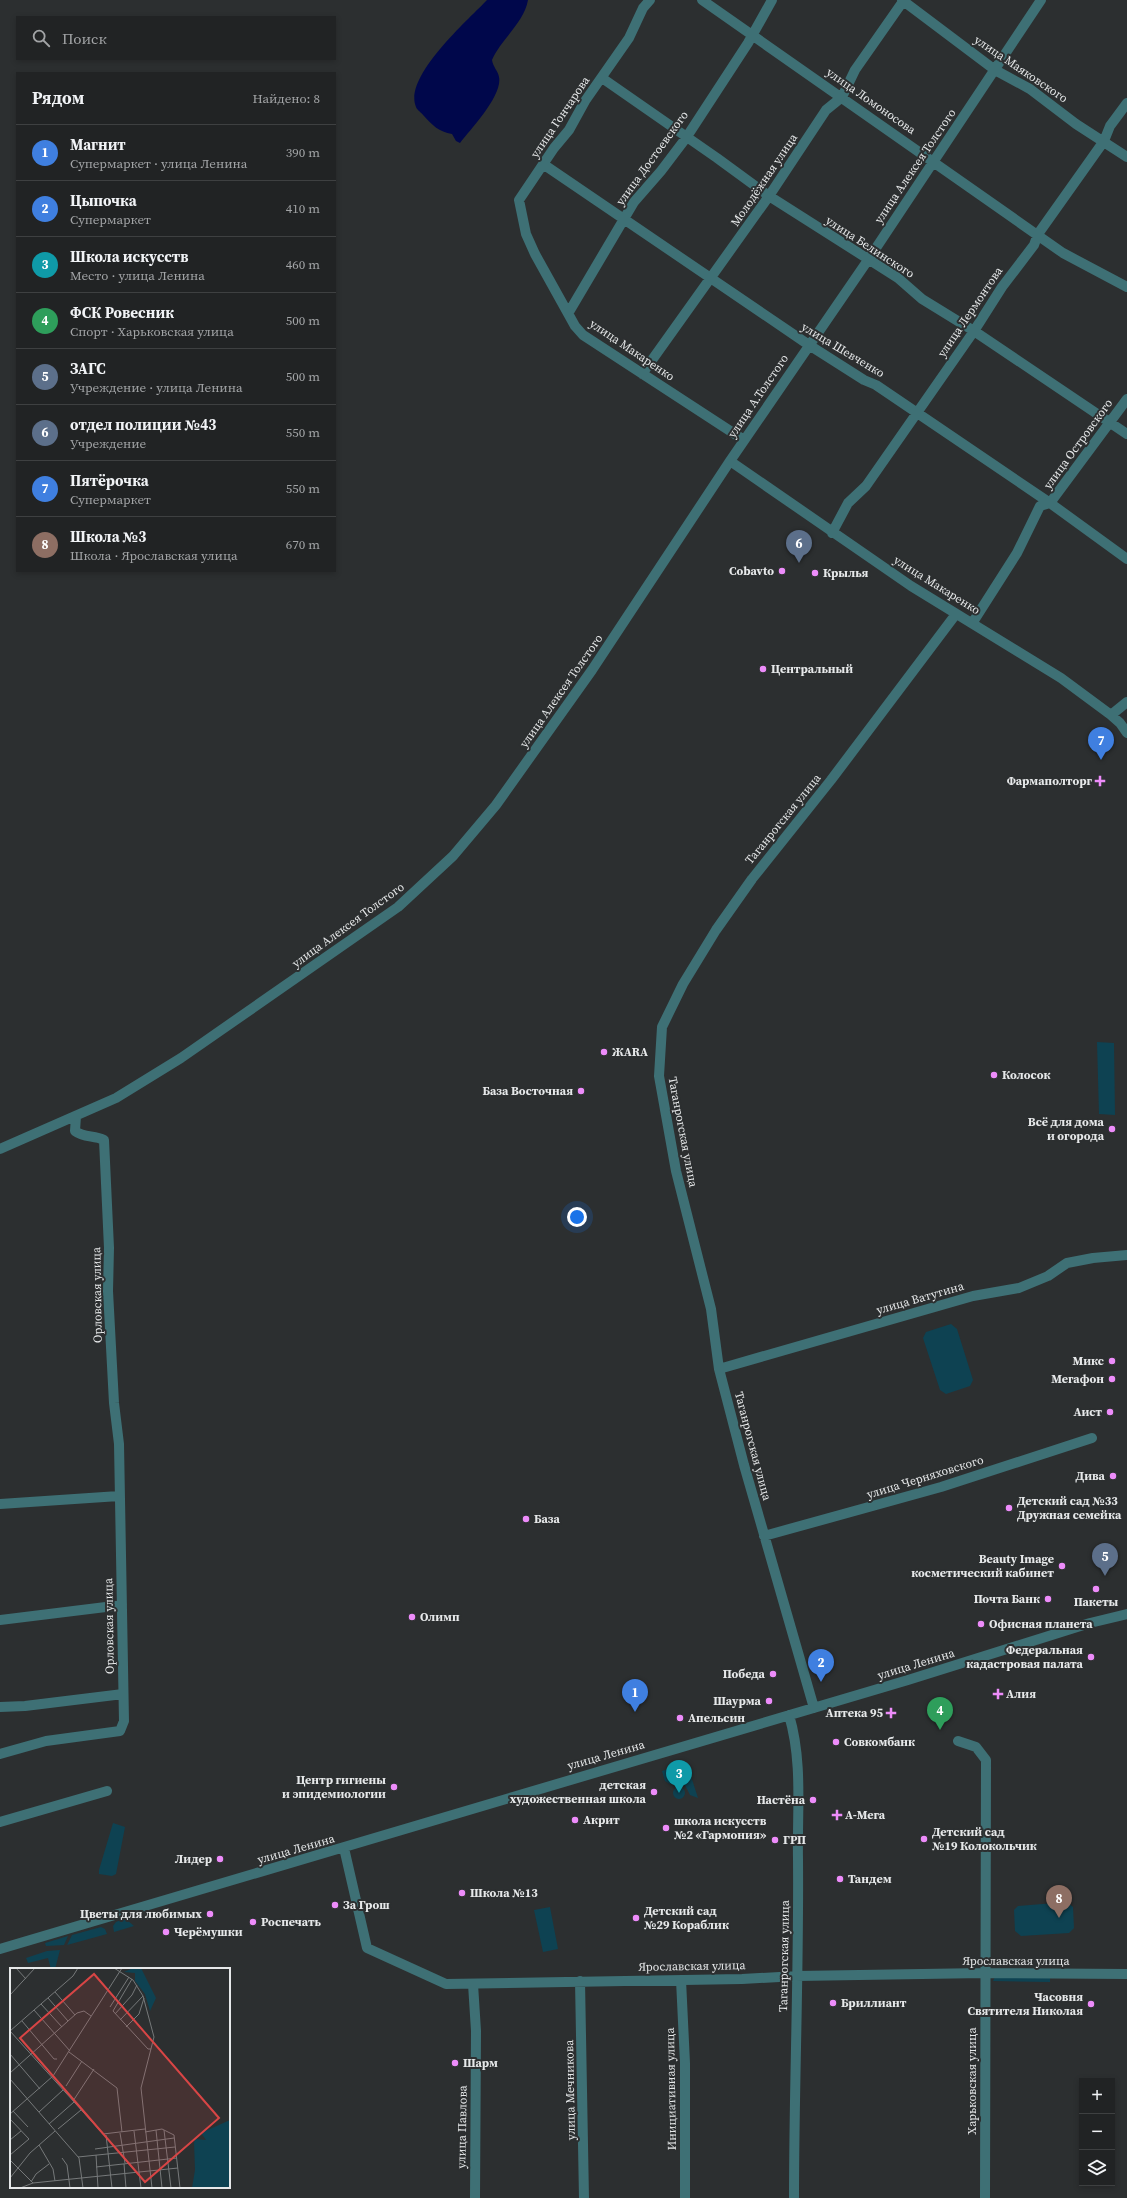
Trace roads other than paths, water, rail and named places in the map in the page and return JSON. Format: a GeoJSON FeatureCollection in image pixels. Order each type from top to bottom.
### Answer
{"type":"FeatureCollection","features":[{"type":"Feature","properties":{"kind":"street","name":"улица Гончарова"},"geometry":{"type":"LineString","coordinates":[[535,254],[526,234],[519,200],[543,164],[569,130],[585,101],[629,38],[643,8],[650,0]]}},
{"type":"Feature","properties":{"kind":"street","name":"улица Ломоносова"},"geometry":{"type":"LineString","coordinates":[[702,0],[752,33],[1063,253],[1127,287]]}},
{"type":"Feature","properties":{"kind":"street","name":"улица Достоевского"},"geometry":{"type":"LineString","coordinates":[[569,312],[634,202],[661,171],[686,138],[772,0]]}},
{"type":"Feature","properties":{"kind":"street","name":"улица Маяковского"},"geometry":{"type":"LineString","coordinates":[[903,0],[995,70],[1030,89],[1076,124],[1127,157]]}},
{"type":"Feature","properties":{"kind":"street","name":"Молодёжная улица"},"geometry":{"type":"LineString","coordinates":[[642,374],[769,196],[826,110],[842,97],[856,70],[903,0]]}},
{"type":"Feature","properties":{"kind":"street","name":"улица Алексея Толстого"},"geometry":{"type":"LineString","coordinates":[[809,345],[868,260],[1041,0]]}},
{"type":"Feature","properties":{"kind":"street","name":"улица Белинского"},"geometry":{"type":"LineString","coordinates":[[602,78],[644,106],[686,138],[717,158],[769,196],[898,278],[922,299],[974,331],[1108,423],[1127,434]]}},
{"type":"Feature","properties":{"kind":"street","name":"улица Лермонтова"},"geometry":{"type":"LineString","coordinates":[[832,533],[848,503],[866,486],[974,331],[1002,287],[1034,245],[1038,234],[1104,141],[1110,126],[1127,103]]}},
{"type":"Feature","properties":{"kind":"street","name":"улица Шевченко"},"geometry":{"type":"LineString","coordinates":[[543,164],[809,345],[864,380],[876,385],[1050,503],[1127,559]]}},
{"type":"Feature","properties":{"kind":"street","name":"улица Макаренко"},"geometry":{"type":"LineString","coordinates":[[535,254],[569,312],[575,326],[583,335],[744,440]]}},
{"type":"Feature","properties":{"kind":"street","name":"улица А.Толстого"},"geometry":{"type":"LineString","coordinates":[[730,461],[809,345]]}},
{"type":"Feature","properties":{"kind":"street","name":"улица Островского"},"geometry":{"type":"LineString","coordinates":[[973,622],[1017,553],[1040,506],[1050,503],[1127,399]]}},
{"type":"Feature","properties":{"kind":"street","name":"улица Алексея Толстого"},"geometry":{"type":"LineString","coordinates":[[0,1149],[76,1116],[130,1090],[252,1010],[398,907],[453,856],[496,805],[528,761],[608,646],[730,461]]}},
{"type":"Feature","properties":{"kind":"street","name":"улица Макаренко"},"geometry":{"type":"LineString","coordinates":[[730,461],[832,533],[956,614],[973,622],[1061,678],[1111,715],[1120,723],[1127,733]]}},
{"type":"Feature","properties":{"kind":"street","name":"Таганрогская улица"},"geometry":{"type":"LineString","coordinates":[[814,1708],[764,1536],[719,1369],[711,1309],[676,1171],[658,1076],[662,1028],[683,984],[716,930],[752,879],[832,780],[956,614]]}},
{"type":"Feature","properties":{"kind":"street"},"geometry":{"type":"LineString","coordinates":[[1111,715],[1127,702]]}},
{"type":"Feature","properties":{"kind":"street","name":"Орловская улица"},"geometry":{"type":"LineString","coordinates":[[0,1754],[46,1741],[120,1731],[124,1721],[119,1444],[114,1403],[108,1291],[110,1248],[104,1140],[98,1137],[81,1135],[75,1131],[76,1116]]}},
{"type":"Feature","properties":{"kind":"street","name":"улица Ватутина"},"geometry":{"type":"LineString","coordinates":[[719,1369],[973,1296],[1019,1288],[1048,1276],[1067,1263],[1092,1258],[1127,1255]]}},
{"type":"Feature","properties":{"kind":"street","name":"улица Черняховского"},"geometry":{"type":"LineString","coordinates":[[764,1536],[941,1487],[1092,1438]]}},
{"type":"Feature","properties":{"kind":"street"},"geometry":{"type":"LineString","coordinates":[[0,1504],[119,1496]]}},
{"type":"Feature","properties":{"kind":"street"},"geometry":{"type":"LineString","coordinates":[[0,1620],[122,1605]]}},
{"type":"Feature","properties":{"kind":"street","name":"улица Ленина"},"geometry":{"type":"LineString","coordinates":[[0,1949],[344,1848],[458,1812],[814,1708],[1090,1623],[1127,1614]]}},
{"type":"Feature","properties":{"kind":"street"},"geometry":{"type":"LineString","coordinates":[[0,1707],[25,1706],[123,1694]]}},
{"type":"Feature","properties":{"kind":"street","name":"Таганрогская улица"},"geometry":{"type":"LineString","coordinates":[[789,1715],[793,1729],[800,1776],[797,1810],[798,1956],[794,2198]]}},
{"type":"Feature","properties":{"kind":"street","name":"Харьковская улица"},"geometry":{"type":"LineString","coordinates":[[958,1741],[976,1747],[986,1760],[984,1973],[985,2198]]}},
{"type":"Feature","properties":{"kind":"street"},"geometry":{"type":"LineString","coordinates":[[0,1822],[107,1791]]}},
{"type":"Feature","properties":{"kind":"street","name":"Ярославская улица"},"geometry":{"type":"LineString","coordinates":[[344,1848],[367,1948],[446,1984],[984,1973],[1127,1974]]}},
{"type":"Feature","properties":{"kind":"street","name":"Инициативная улица"},"geometry":{"type":"LineString","coordinates":[[681,1980],[685,2063],[685,2198]]}},
{"type":"Feature","properties":{"kind":"street","name":"улица Мечникова"},"geometry":{"type":"LineString","coordinates":[[580,1982],[584,2198]]}},
{"type":"Feature","properties":{"kind":"street","name":"улица Павлова"},"geometry":{"type":"LineString","coordinates":[[473,1984],[476,2031],[475,2198]]}},
{"type":"Feature","properties":{"kind":"place","name":"отдел полиции №43"},"geometry":{"type":"Point","coordinates":[799,563]}},
{"type":"Feature","properties":{"kind":"place","name":"Cobavto"},"geometry":{"type":"Point","coordinates":[782,571]}},
{"type":"Feature","properties":{"kind":"place","name":"Крылья"},"geometry":{"type":"Point","coordinates":[815,573]}},
{"type":"Feature","properties":{"kind":"place","name":"Центральный"},"geometry":{"type":"Point","coordinates":[763,669]}},
{"type":"Feature","properties":{"kind":"place","name":"Пятёрочка"},"geometry":{"type":"Point","coordinates":[1101,760]}},
{"type":"Feature","properties":{"kind":"place","name":"Фармаполторг"},"geometry":{"type":"Point","coordinates":[1100,781]}},
{"type":"Feature","properties":{"kind":"place","name":"ЖАRА"},"geometry":{"type":"Point","coordinates":[604,1052]}},
{"type":"Feature","properties":{"kind":"place","name":"Колосок"},"geometry":{"type":"Point","coordinates":[994,1075]}},
{"type":"Feature","properties":{"kind":"place","name":"База Восточная"},"geometry":{"type":"Point","coordinates":[581,1091]}},
{"type":"Feature","properties":{"kind":"place","name":"Всё для дома и огорода"},"geometry":{"type":"Point","coordinates":[1112,1129]}},
{"type":"Feature","properties":{"kind":"place","name":"Микс"},"geometry":{"type":"Point","coordinates":[1112,1361]}},
{"type":"Feature","properties":{"kind":"place","name":"Мегафон"},"geometry":{"type":"Point","coordinates":[1112,1379]}},
{"type":"Feature","properties":{"kind":"place","name":"Аист"},"geometry":{"type":"Point","coordinates":[1110,1412]}},
{"type":"Feature","properties":{"kind":"place","name":"Дива"},"geometry":{"type":"Point","coordinates":[1113,1476]}},
{"type":"Feature","properties":{"kind":"place","name":"Детский сад №33 Дружная семейка"},"geometry":{"type":"Point","coordinates":[1009,1508]}},
{"type":"Feature","properties":{"kind":"place","name":"База"},"geometry":{"type":"Point","coordinates":[526,1519]}},
{"type":"Feature","properties":{"kind":"place","name":"Beauty Image косметический кабинет"},"geometry":{"type":"Point","coordinates":[1062,1566]}},
{"type":"Feature","properties":{"kind":"place","name":"ЗАГС"},"geometry":{"type":"Point","coordinates":[1105,1576]}},
{"type":"Feature","properties":{"kind":"place","name":"Пакеты"},"geometry":{"type":"Point","coordinates":[1096,1589]}},
{"type":"Feature","properties":{"kind":"place","name":"Почта Банк"},"geometry":{"type":"Point","coordinates":[1048,1599]}},
{"type":"Feature","properties":{"kind":"place","name":"Олимп"},"geometry":{"type":"Point","coordinates":[412,1617]}},
{"type":"Feature","properties":{"kind":"place","name":"Офисная планета"},"geometry":{"type":"Point","coordinates":[981,1624]}},
{"type":"Feature","properties":{"kind":"place","name":"Федеральная кадастровая палата"},"geometry":{"type":"Point","coordinates":[1091,1657]}},
{"type":"Feature","properties":{"kind":"place","name":"Победа"},"geometry":{"type":"Point","coordinates":[773,1674]}},
{"type":"Feature","properties":{"kind":"place","name":"Цыпочка"},"geometry":{"type":"Point","coordinates":[821,1682]}},
{"type":"Feature","properties":{"kind":"place","name":"Алия"},"geometry":{"type":"Point","coordinates":[998,1694]}},
{"type":"Feature","properties":{"kind":"place","name":"Шаурма"},"geometry":{"type":"Point","coordinates":[769,1701]}},
{"type":"Feature","properties":{"kind":"place","name":"Магнит"},"geometry":{"type":"Point","coordinates":[635,1712]}},
{"type":"Feature","properties":{"kind":"place","name":"Аптека 95"},"geometry":{"type":"Point","coordinates":[891,1713]}},
{"type":"Feature","properties":{"kind":"place","name":"Апельсин"},"geometry":{"type":"Point","coordinates":[680,1718]}},
{"type":"Feature","properties":{"kind":"place","name":"ФСК Ровесник"},"geometry":{"type":"Point","coordinates":[940,1730]}},
{"type":"Feature","properties":{"kind":"place","name":"Совкомбанк"},"geometry":{"type":"Point","coordinates":[836,1742]}},
{"type":"Feature","properties":{"kind":"place","name":"Центр гигиены и эпидемиологии"},"geometry":{"type":"Point","coordinates":[394,1787]}},
{"type":"Feature","properties":{"kind":"place","name":"детская художественная школа"},"geometry":{"type":"Point","coordinates":[654,1792]}},
{"type":"Feature","properties":{"kind":"place","name":"Школа искусств"},"geometry":{"type":"Point","coordinates":[679,1793]}},
{"type":"Feature","properties":{"kind":"place","name":"Настёна"},"geometry":{"type":"Point","coordinates":[813,1800]}},
{"type":"Feature","properties":{"kind":"place","name":"А-Мега"},"geometry":{"type":"Point","coordinates":[837,1815]}},
{"type":"Feature","properties":{"kind":"place","name":"Акрит"},"geometry":{"type":"Point","coordinates":[575,1820]}},
{"type":"Feature","properties":{"kind":"place","name":"школа искусств №2 «Гармония»"},"geometry":{"type":"Point","coordinates":[666,1828]}},
{"type":"Feature","properties":{"kind":"place","name":"Детский сад №19 Колокольчик"},"geometry":{"type":"Point","coordinates":[924,1839]}},
{"type":"Feature","properties":{"kind":"place","name":"ГРП"},"geometry":{"type":"Point","coordinates":[775,1840]}},
{"type":"Feature","properties":{"kind":"place","name":"Лидер"},"geometry":{"type":"Point","coordinates":[220,1859]}},
{"type":"Feature","properties":{"kind":"place","name":"Тандем"},"geometry":{"type":"Point","coordinates":[840,1879]}},
{"type":"Feature","properties":{"kind":"place","name":"Школа №13"},"geometry":{"type":"Point","coordinates":[462,1893]}},
{"type":"Feature","properties":{"kind":"place","name":"За Грош"},"geometry":{"type":"Point","coordinates":[335,1905]}},
{"type":"Feature","properties":{"kind":"place","name":"Цветы для любимых"},"geometry":{"type":"Point","coordinates":[210,1914]}},
{"type":"Feature","properties":{"kind":"place","name":"Детский сад №29 Кораблик"},"geometry":{"type":"Point","coordinates":[636,1918]}},
{"type":"Feature","properties":{"kind":"place","name":"Школа №3"},"geometry":{"type":"Point","coordinates":[1059,1918]}},
{"type":"Feature","properties":{"kind":"place","name":"Роспечать"},"geometry":{"type":"Point","coordinates":[253,1922]}},
{"type":"Feature","properties":{"kind":"place","name":"Черёмушки"},"geometry":{"type":"Point","coordinates":[166,1932]}},
{"type":"Feature","properties":{"kind":"place","name":"Бриллиант"},"geometry":{"type":"Point","coordinates":[833,2003]}},
{"type":"Feature","properties":{"kind":"place","name":"Часовня Святителя Николая"},"geometry":{"type":"Point","coordinates":[1091,2004]}},
{"type":"Feature","properties":{"kind":"place","name":"Шарм"},"geometry":{"type":"Point","coordinates":[455,2063]}}]}
